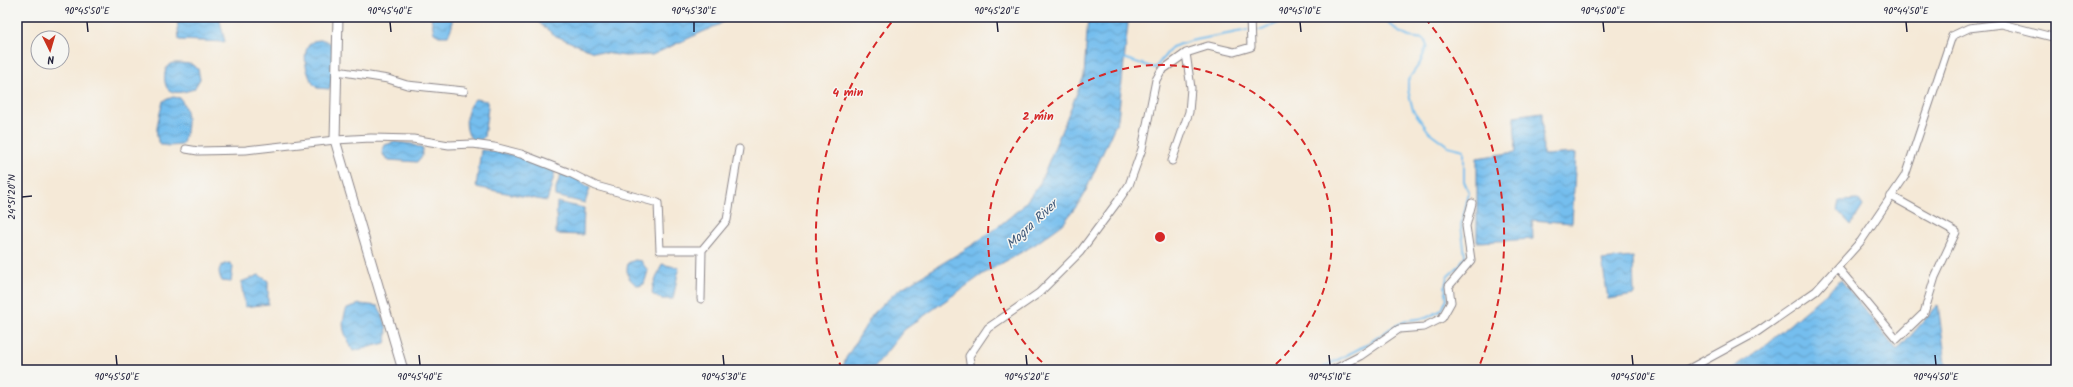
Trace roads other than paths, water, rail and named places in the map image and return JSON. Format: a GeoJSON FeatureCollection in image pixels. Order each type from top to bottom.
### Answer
{"type":"FeatureCollection","features":[{"type":"Feature","properties":{"kind":"street"},"geometry":{"type":"LineString","coordinates":[[338,17],[335,140],[403,370]]}},
{"type":"Feature","properties":{"kind":"street"},"geometry":{"type":"LineString","coordinates":[[1999,24],[2004,17]]}},
{"type":"Feature","properties":{"kind":"street"},"geometry":{"type":"LineString","coordinates":[[971,370],[969,356],[988,328],[1039,293],[1080,252],[1129,185],[1142,149],[1156,80],[1161,71],[1186,52],[1208,46],[1234,52],[1251,47],[1251,18]]}},
{"type":"Feature","properties":{"kind":"street"},"geometry":{"type":"LineString","coordinates":[[1687,370],[1757,332],[1816,291],[1861,241],[1905,176],[1952,36],[1969,28],[1999,24],[2056,38]]}},
{"type":"Feature","properties":{"kind":"street"},"geometry":{"type":"LineString","coordinates":[[1172,161],[1189,112],[1191,88],[1186,52]]}},
{"type":"Feature","properties":{"kind":"street"},"geometry":{"type":"LineString","coordinates":[[337,71],[388,79],[407,85],[464,91]]}},
{"type":"Feature","properties":{"kind":"street"},"geometry":{"type":"LineString","coordinates":[[186,149],[198,151],[246,150],[335,140],[413,139],[449,145],[473,144],[494,147],[521,154],[596,186],[658,203],[660,250],[702,250]]}},
{"type":"Feature","properties":{"kind":"street"},"geometry":{"type":"LineString","coordinates":[[701,299],[702,250],[727,220],[740,149]]}},
{"type":"Feature","properties":{"kind":"street"},"geometry":{"type":"LineString","coordinates":[[1838,268],[1897,339],[1924,313],[1935,277],[1956,232],[1891,196]]}},
{"type":"Feature","properties":{"kind":"street"},"geometry":{"type":"LineString","coordinates":[[1333,370],[1360,356],[1399,329],[1424,327],[1442,318],[1451,302],[1449,286],[1471,260],[1466,226],[1472,203]]}},
{"type":"Feature","properties":{"kind":"water"},"geometry":{"type":"Polygon","coordinates":[[[177,17],[219,17],[225,42],[179,40],[177,17]]]}},
{"type":"Feature","properties":{"kind":"water"},"geometry":{"type":"Polygon","coordinates":[[[431,17],[452,17],[452,26],[448,36],[439,36],[434,33],[431,17]]]}},
{"type":"Feature","properties":{"kind":"water"},"geometry":{"type":"Polygon","coordinates":[[[532,17],[730,17],[720,24],[652,55],[625,56],[591,51],[554,35],[532,17]]]}},
{"type":"Feature","properties":{"kind":"water","name":"Mogra River"},"geometry":{"type":"Polygon","coordinates":[[[1088,17],[1126,17],[1128,24],[1118,119],[1082,199],[1063,224],[1034,245],[983,274],[904,330],[872,370],[842,370],[846,358],[873,314],[897,291],[974,244],[1004,222],[1023,206],[1040,183],[1084,76],[1088,17]]]}},
{"type":"Feature","properties":{"kind":"water"},"geometry":{"type":"Polygon","coordinates":[[[324,40],[332,44],[334,65],[330,89],[317,88],[313,84],[307,71],[305,57],[306,50],[309,45],[314,41],[324,40]]]}},
{"type":"Feature","properties":{"kind":"water"},"geometry":{"type":"Polygon","coordinates":[[[170,64],[191,64],[198,69],[200,79],[194,89],[185,92],[175,92],[167,88],[165,81],[166,69],[170,64]]]}},
{"type":"Feature","properties":{"kind":"water"},"geometry":{"type":"Polygon","coordinates":[[[173,97],[180,98],[183,103],[187,115],[187,127],[182,145],[165,146],[159,142],[157,138],[157,125],[163,101],[173,97]]]}},
{"type":"Feature","properties":{"kind":"water"},"geometry":{"type":"Polygon","coordinates":[[[475,99],[487,101],[488,108],[484,137],[477,143],[472,140],[469,135],[466,122],[469,109],[475,99]]]}},
{"type":"Feature","properties":{"kind":"water"},"geometry":{"type":"Polygon","coordinates":[[[1542,112],[1543,155],[1576,153],[1572,223],[1532,220],[1533,239],[1477,242],[1477,158],[1516,152],[1514,116],[1542,112]]]}},
{"type":"Feature","properties":{"kind":"water"},"geometry":{"type":"Polygon","coordinates":[[[395,142],[412,144],[423,149],[422,156],[417,162],[389,160],[384,156],[382,151],[385,145],[395,142]]]}},
{"type":"Feature","properties":{"kind":"water"},"geometry":{"type":"Polygon","coordinates":[[[481,150],[501,152],[520,157],[555,172],[547,201],[476,187],[481,150]]]}},
{"type":"Feature","properties":{"kind":"water"},"geometry":{"type":"Polygon","coordinates":[[[561,174],[577,179],[590,188],[585,203],[556,196],[556,188],[561,174]]]}},
{"type":"Feature","properties":{"kind":"water"},"geometry":{"type":"Polygon","coordinates":[[[1859,200],[1863,206],[1851,225],[1838,211],[1840,201],[1859,200]]]}},
{"type":"Feature","properties":{"kind":"water"},"geometry":{"type":"Polygon","coordinates":[[[557,202],[584,208],[583,235],[556,234],[557,202]]]}},
{"type":"Feature","properties":{"kind":"water"},"geometry":{"type":"Polygon","coordinates":[[[1633,257],[1634,295],[1608,299],[1602,260],[1633,257]]]}},
{"type":"Feature","properties":{"kind":"water"},"geometry":{"type":"Polygon","coordinates":[[[635,260],[641,261],[648,271],[644,284],[639,286],[630,279],[627,271],[628,263],[635,260]]]}},
{"type":"Feature","properties":{"kind":"water"},"geometry":{"type":"Polygon","coordinates":[[[230,263],[233,267],[231,282],[222,281],[219,274],[221,266],[230,263]]]}},
{"type":"Feature","properties":{"kind":"water"},"geometry":{"type":"Polygon","coordinates":[[[662,264],[679,268],[673,299],[662,299],[652,294],[653,286],[662,264]]]}},
{"type":"Feature","properties":{"kind":"water"},"geometry":{"type":"Polygon","coordinates":[[[259,275],[268,281],[268,304],[245,307],[241,282],[259,275]]]}},
{"type":"Feature","properties":{"kind":"water"},"geometry":{"type":"Polygon","coordinates":[[[1841,280],[1897,351],[1938,305],[1947,370],[1731,370],[1768,343],[1841,280]]]}},
{"type":"Feature","properties":{"kind":"water"},"geometry":{"type":"Polygon","coordinates":[[[360,304],[378,306],[386,324],[387,334],[385,343],[353,351],[345,335],[343,321],[347,308],[360,304]]]}},
{"type":"Feature","properties":{"kind":"waterway"},"geometry":{"type":"LineString","coordinates":[[1253,30],[1262,30],[1291,17]]}},
{"type":"Feature","properties":{"kind":"waterway"},"geometry":{"type":"LineString","coordinates":[[1322,370],[1324,367],[1366,345],[1391,328],[1408,320],[1426,318],[1442,310],[1447,298],[1445,287],[1447,277],[1459,266],[1465,256],[1461,225],[1469,193],[1464,181],[1464,150],[1448,146],[1429,132],[1413,110],[1408,90],[1408,80],[1420,63],[1427,46],[1424,39],[1409,37],[1399,32],[1382,17]]}},
{"type":"Feature","properties":{"kind":"waterway"},"geometry":{"type":"LineString","coordinates":[[1123,58],[1155,68],[1172,47],[1190,41],[1248,30]]}}]}
